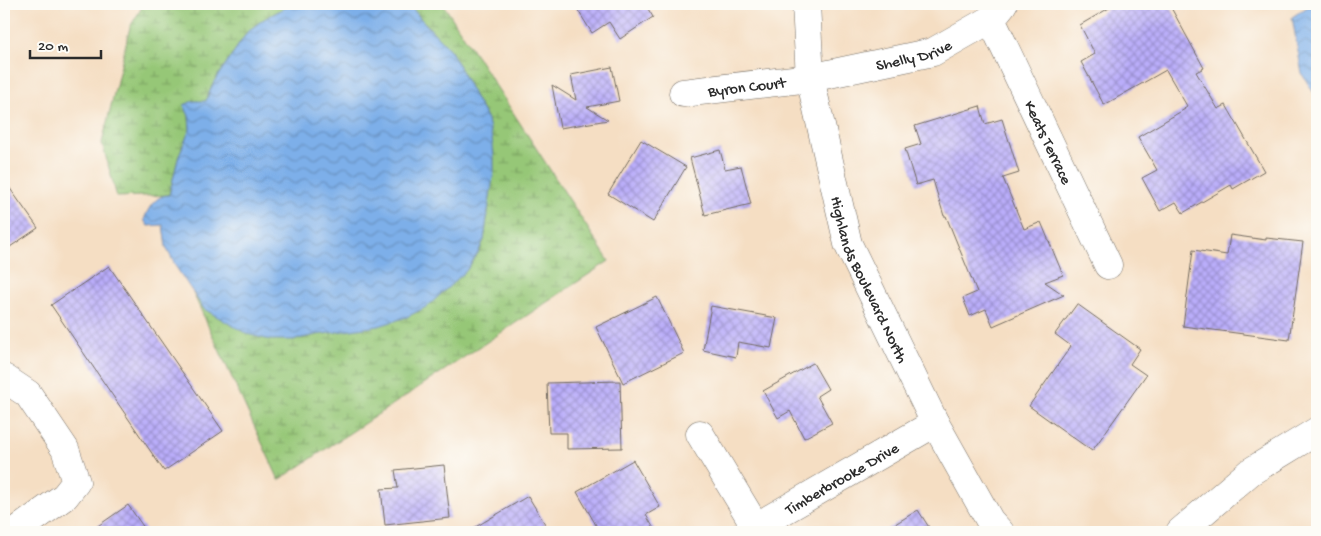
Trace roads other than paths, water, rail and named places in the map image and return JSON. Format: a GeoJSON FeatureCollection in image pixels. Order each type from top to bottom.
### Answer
{"type":"FeatureCollection","features":[{"type":"Feature","properties":{"kind":"street","name":"Highlands Boulevard North"},"geometry":{"type":"LineString","coordinates":[[806,4],[810,78],[848,244],[935,423],[990,521],[1000,532]]}},
{"type":"Feature","properties":{"kind":"street","name":"Shelly Drive"},"geometry":{"type":"LineString","coordinates":[[810,78],[933,52],[997,12]]}},
{"type":"Feature","properties":{"kind":"street","name":"Keats Terrace"},"geometry":{"type":"LineString","coordinates":[[997,12],[1108,265]]}},
{"type":"Feature","properties":{"kind":"street","name":"Byron Court"},"geometry":{"type":"LineString","coordinates":[[683,92],[810,78]]}},
{"type":"Feature","properties":{"kind":"street"},"geometry":{"type":"LineString","coordinates":[[4,378],[28,394],[65,449],[76,482],[65,496],[15,532]]}},
{"type":"Feature","properties":{"kind":"street","name":"Timberbrooke Drive"},"geometry":{"type":"LineString","coordinates":[[751,530],[935,423]]}},
{"type":"Feature","properties":{"kind":"street"},"geometry":{"type":"LineString","coordinates":[[1180,532],[1250,472],[1317,431]]}},
{"type":"Feature","properties":{"kind":"street"},"geometry":{"type":"LineString","coordinates":[[700,434],[751,530]]}},
{"type":"Feature","properties":{"kind":"water"},"geometry":{"type":"Polygon","coordinates":[[[292,4],[409,4],[451,51],[488,120],[494,156],[494,171],[484,240],[478,253],[466,271],[428,306],[407,317],[379,326],[293,340],[270,340],[247,334],[204,309],[176,267],[166,247],[163,225],[148,226],[144,220],[156,200],[169,195],[179,155],[190,129],[189,116],[184,105],[193,101],[206,101],[217,77],[248,31],[264,19],[292,4]]]}},
{"type":"Feature","properties":{"kind":"water"},"geometry":{"type":"Polygon","coordinates":[[[1312,4],[1317,4],[1317,98],[1302,74],[1292,17],[1312,4]]]}}]}
